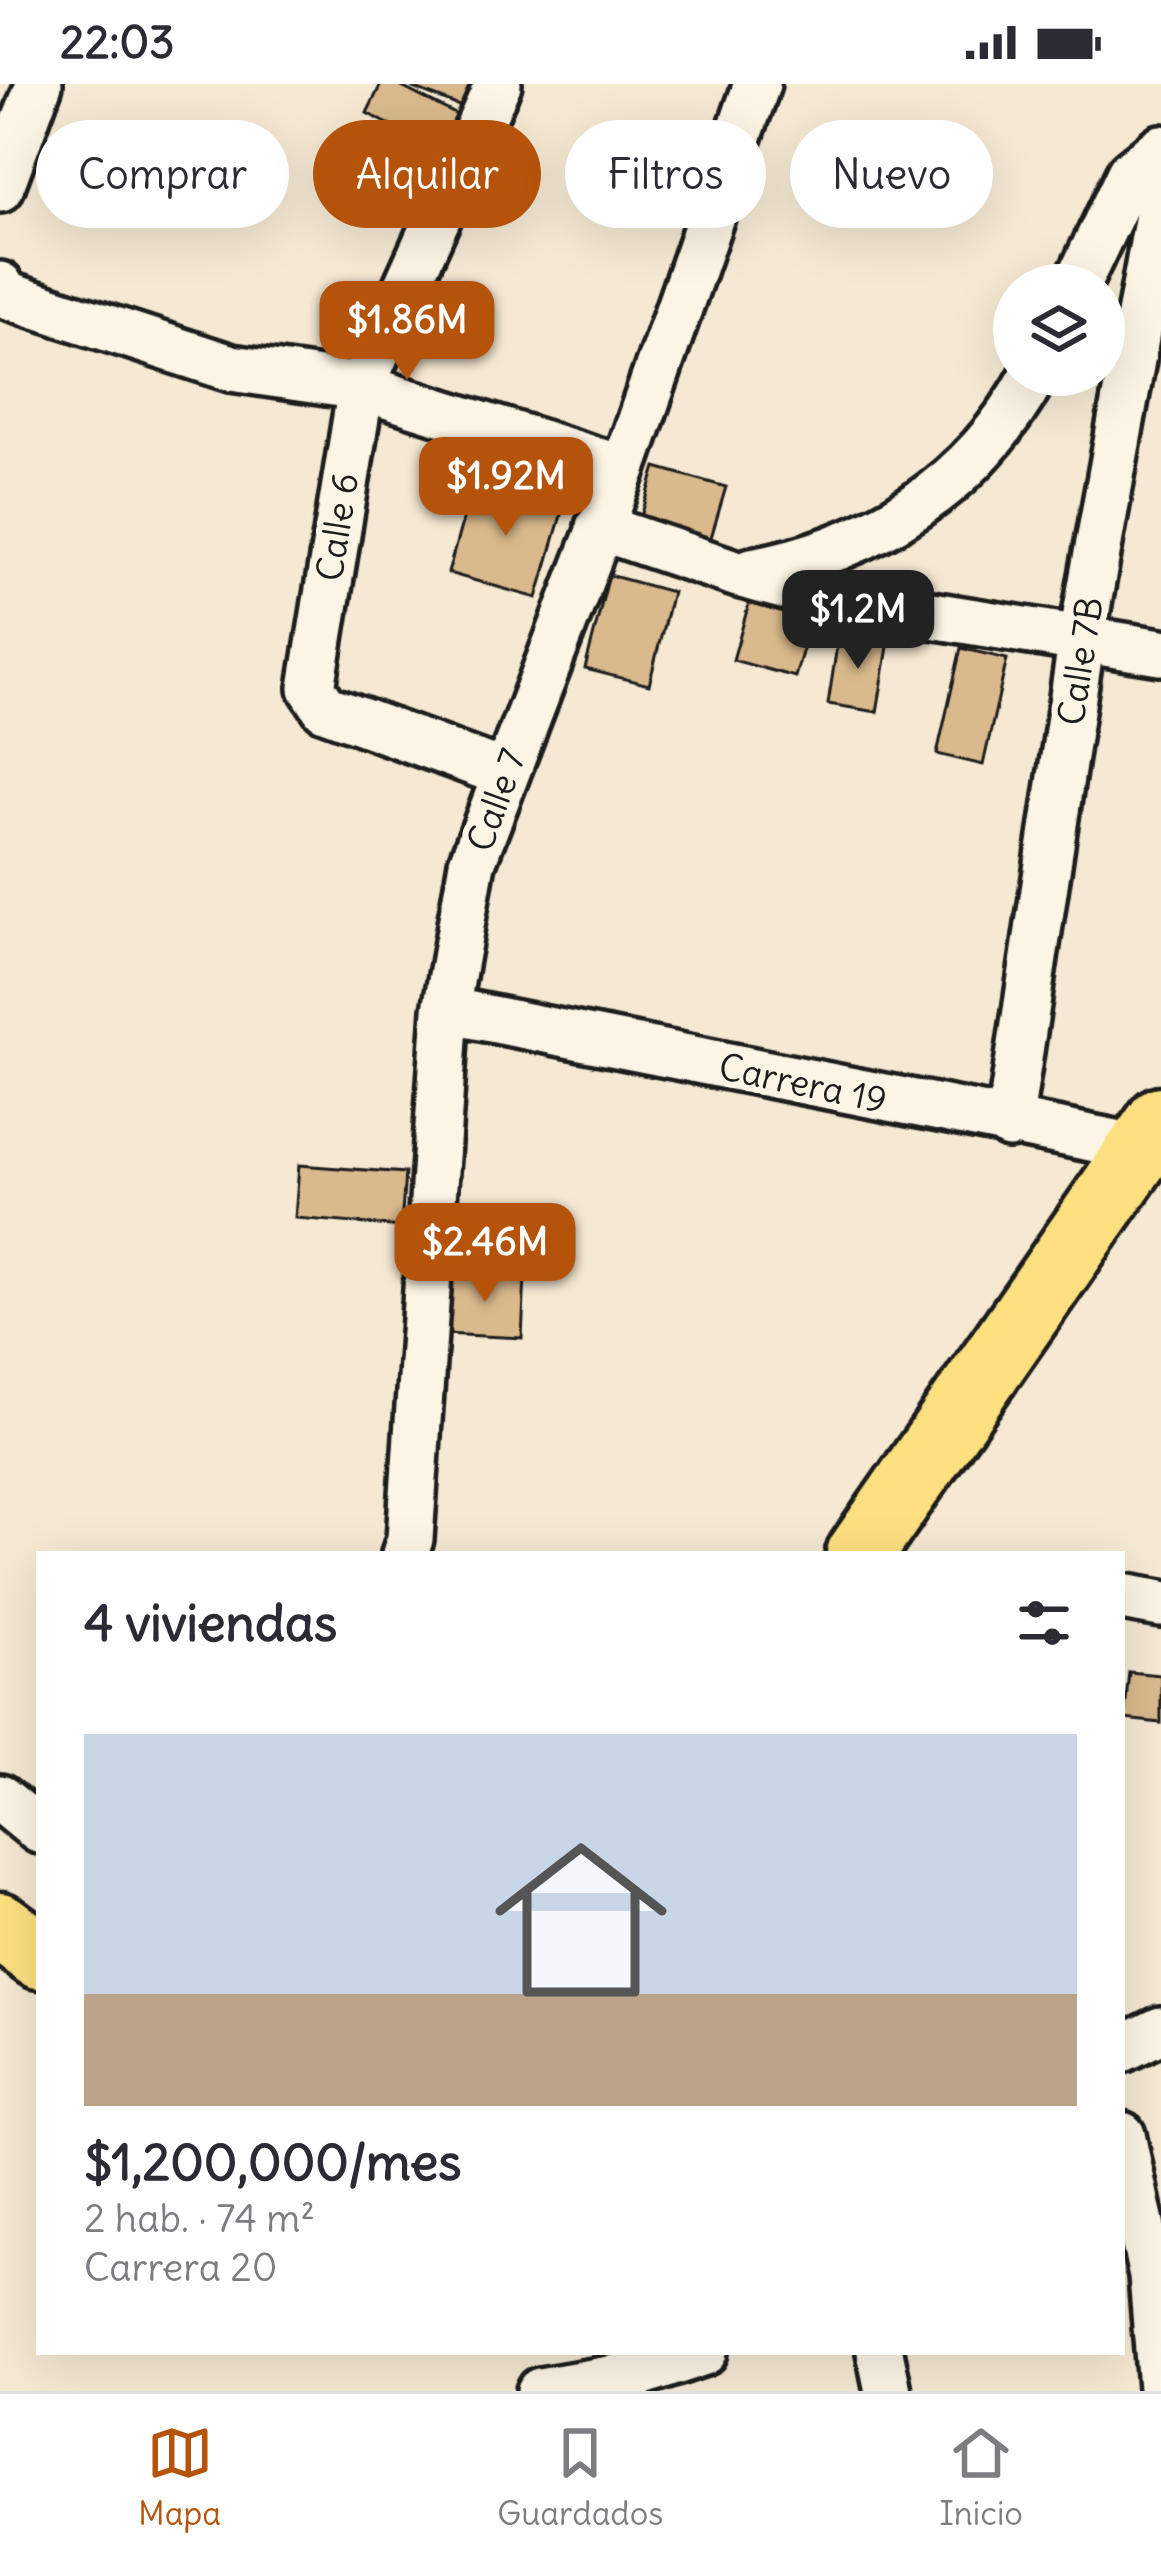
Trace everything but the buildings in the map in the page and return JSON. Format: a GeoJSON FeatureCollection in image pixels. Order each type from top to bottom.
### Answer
{"type":"FeatureCollection","features":[{"type":"Feature","properties":{"kind":"main road"},"geometry":{"type":"LineString","coordinates":[[862,1551],[1155,1140]]}},
{"type":"Feature","properties":{"kind":"street"},"geometry":{"type":"LineString","coordinates":[[0,189],[39,84]]}},
{"type":"Feature","properties":{"kind":"street","name":"Calle 6"},"geometry":{"type":"LineString","coordinates":[[498,84],[361,387],[312,688],[326,708],[506,774]]}},
{"type":"Feature","properties":{"kind":"street","name":"Calle 7"},"geometry":{"type":"LineString","coordinates":[[418,1549],[446,1010],[472,862],[623,469],[757,84]]}},
{"type":"Feature","properties":{"kind":"street"},"geometry":{"type":"LineString","coordinates":[[1087,264],[1130,173],[1161,148]]}},
{"type":"Feature","properties":{"kind":"street","name":"Calle 7B"},"geometry":{"type":"LineString","coordinates":[[1009,1125],[1082,637],[1161,199]]}},
{"type":"Feature","properties":{"kind":"street"},"geometry":{"type":"LineString","coordinates":[[0,285],[6,295],[231,368],[361,387],[623,469]]}},
{"type":"Feature","properties":{"kind":"street"},"geometry":{"type":"LineString","coordinates":[[738,574],[805,562],[887,526],[964,472],[1019,396]]}},
{"type":"Feature","properties":{"kind":"street"},"geometry":{"type":"LineString","coordinates":[[599,527],[738,574],[832,598],[1161,652]]}},
{"type":"Feature","properties":{"kind":"street","name":"Carrera 19"},"geometry":{"type":"LineString","coordinates":[[446,1010],[1009,1125],[1155,1140]]}},
{"type":"Feature","properties":{"kind":"street"},"geometry":{"type":"LineString","coordinates":[[1125,1598],[1161,1604]]}},
{"type":"Feature","properties":{"kind":"street"},"geometry":{"type":"LineString","coordinates":[[0,1798],[36,1828]]}},
{"type":"Feature","properties":{"kind":"street"},"geometry":{"type":"LineString","coordinates":[[1125,2048],[1161,2030]]}},
{"type":"Feature","properties":{"kind":"street"},"geometry":{"type":"LineString","coordinates":[[1125,2149],[1152,2276],[1161,2388]]}},
{"type":"Feature","properties":{"kind":"street"},"geometry":{"type":"LineString","coordinates":[[540,2391],[640,2374],[695,2355]]}},
{"type":"Feature","properties":{"kind":"street"},"geometry":{"type":"LineString","coordinates":[[881,2355],[888,2391]]}}]}
